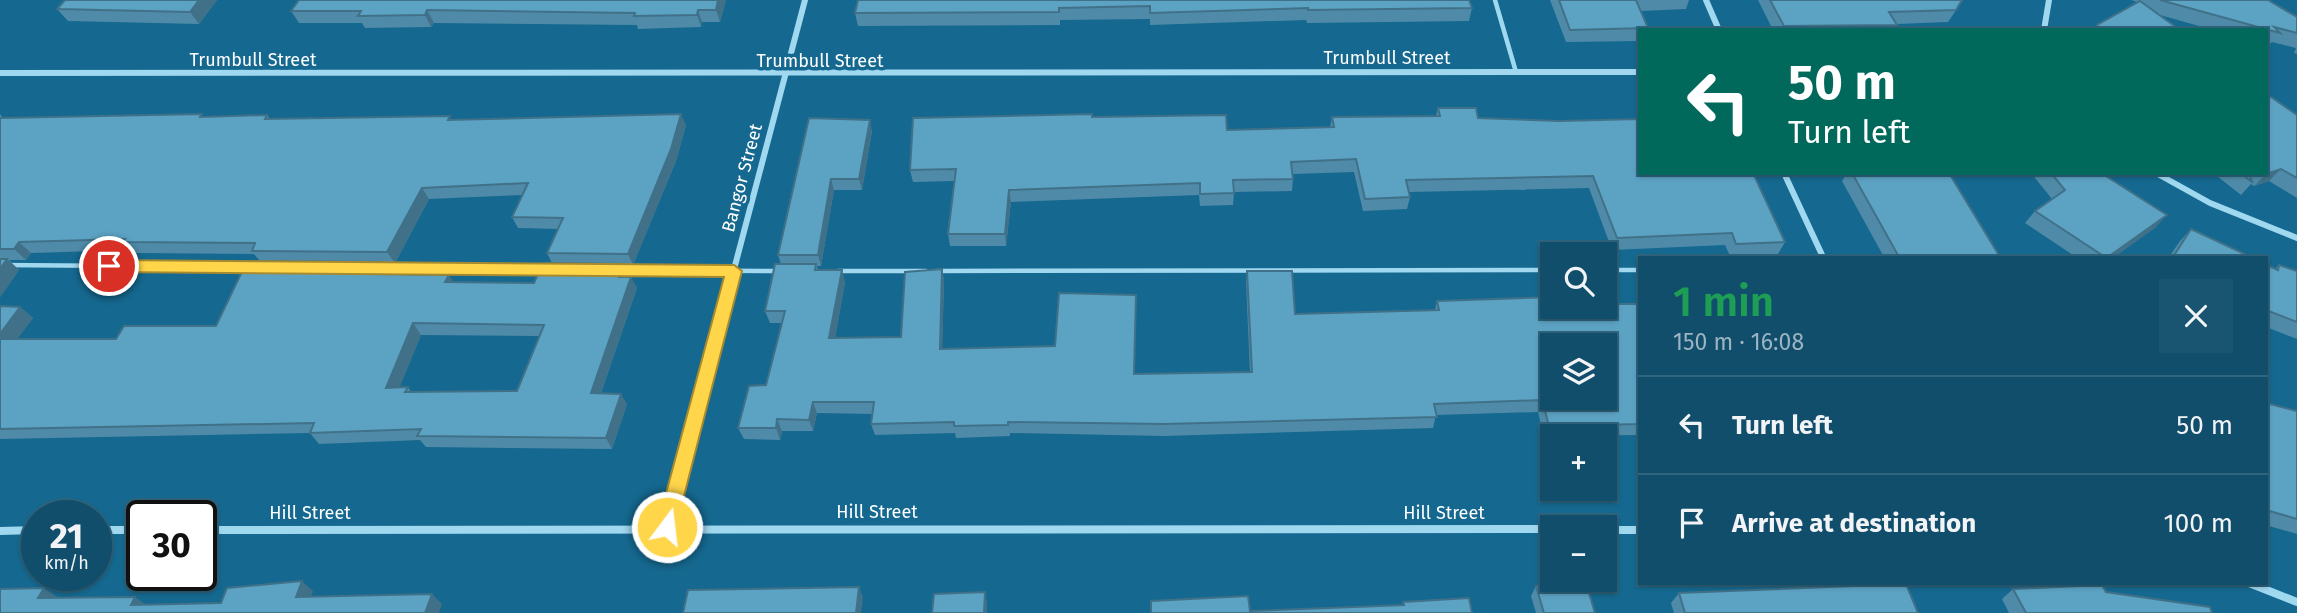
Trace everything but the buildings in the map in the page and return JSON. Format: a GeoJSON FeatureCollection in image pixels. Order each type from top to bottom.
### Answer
{"type":"FeatureCollection","features":[{"type":"Feature","properties":{"kind":"street","name":"Bangor Street"},"geometry":{"type":"LineString","coordinates":[[667,527],[805,0]]}},
{"type":"Feature","properties":{"kind":"street"},"geometry":{"type":"LineString","coordinates":[[1706,0],[1718,28]]}},
{"type":"Feature","properties":{"kind":"street"},"geometry":{"type":"LineString","coordinates":[[2044,28],[2049,0]]}},
{"type":"Feature","properties":{"kind":"street","name":"Trumbull Street"},"geometry":{"type":"LineString","coordinates":[[0,74],[1638,72]]}},
{"type":"Feature","properties":{"kind":"street"},"geometry":{"type":"LineString","coordinates":[[1785,175],[1823,256]]}},
{"type":"Feature","properties":{"kind":"street"},"geometry":{"type":"LineString","coordinates":[[2160,175],[2210,203],[2297,238]]}},
{"type":"Feature","properties":{"kind":"street","name":"Hill Street"},"geometry":{"type":"LineString","coordinates":[[217,530],[667,527],[1540,529]]}},
{"type":"Feature","properties":{"kind":"street"},"geometry":{"type":"LineString","coordinates":[[0,531],[21,530]]}},
{"type":"Feature","properties":{"kind":"street"},"geometry":{"type":"LineString","coordinates":[[1617,530],[1638,530]]}},
{"type":"Feature","properties":{"kind":"street"},"geometry":{"type":"LineString","coordinates":[[2254,585],[2297,602]]}},
{"type":"Feature","properties":{"kind":"lane"},"geometry":{"type":"LineString","coordinates":[[1495,0],[1516,72]]}},
{"type":"Feature","properties":{"kind":"lane"},"geometry":{"type":"LineString","coordinates":[[0,265],[263,267]]}},
{"type":"Feature","properties":{"kind":"lane"},"geometry":{"type":"LineString","coordinates":[[374,268],[554,270]]}},
{"type":"Feature","properties":{"kind":"lane"},"geometry":{"type":"LineString","coordinates":[[609,270],[789,271]]}},
{"type":"Feature","properties":{"kind":"lane"},"geometry":{"type":"LineString","coordinates":[[831,271],[1540,270]]}},
{"type":"Feature","properties":{"kind":"lane"},"geometry":{"type":"LineString","coordinates":[[1617,270],[1638,270]]}},
{"type":"Feature","properties":{"kind":"route"},"geometry":{"type":"LineString","coordinates":[[109,266],[734,271],[667,527]]}}]}
